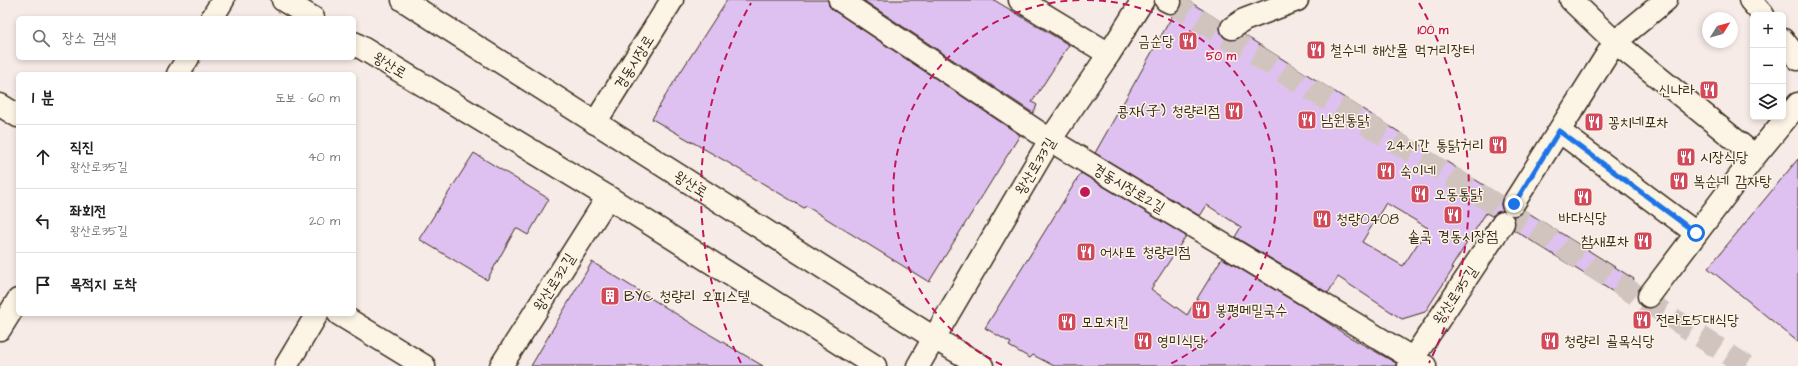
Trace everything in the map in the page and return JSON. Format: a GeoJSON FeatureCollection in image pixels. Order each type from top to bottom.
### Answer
{"type":"FeatureCollection","features":[{"type":"Feature","properties":{"kind":"street"},"geometry":{"type":"LineString","coordinates":[[213,16],[223,0]]}},
{"type":"Feature","properties":{"kind":"street"},"geometry":{"type":"LineString","coordinates":[[283,0],[310,16]]}},
{"type":"Feature","properties":{"kind":"street","name":"왕산로"},"geometry":{"type":"LineString","coordinates":[[403,0],[934,338],[982,366]]}},
{"type":"Feature","properties":{"kind":"street","name":"경동시장로"},"geometry":{"type":"LineString","coordinates":[[595,123],[672,0]]}},
{"type":"Feature","properties":{"kind":"street","name":"경동시장로2길"},"geometry":{"type":"LineString","coordinates":[[840,0],[1050,140],[1415,363]]}},
{"type":"Feature","properties":{"kind":"street"},"geometry":{"type":"LineString","coordinates":[[1020,0],[1109,54]]}},
{"type":"Feature","properties":{"kind":"street","name":"왕산로33길"},"geometry":{"type":"LineString","coordinates":[[918,366],[1050,140],[1109,54],[1143,0]]}},
{"type":"Feature","properties":{"kind":"street"},"geometry":{"type":"LineString","coordinates":[[1232,28],[1244,20],[1297,0]]}},
{"type":"Feature","properties":{"kind":"street"},"geometry":{"type":"LineString","coordinates":[[1571,0],[1615,42],[1755,156]]}},
{"type":"Feature","properties":{"kind":"street"},"geometry":{"type":"LineString","coordinates":[[1514,204],[1615,42],[1666,0]]}},
{"type":"Feature","properties":{"kind":"street"},"geometry":{"type":"LineString","coordinates":[[1750,0],[1760,12]]}},
{"type":"Feature","properties":{"kind":"street","name":"왕산로"},"geometry":{"type":"LineString","coordinates":[[356,44],[608,197],[875,366]]}},
{"type":"Feature","properties":{"kind":"street"},"geometry":{"type":"LineString","coordinates":[[1786,44],[1798,59]]}},
{"type":"Feature","properties":{"kind":"street"},"geometry":{"type":"LineString","coordinates":[[179,72],[187,60]]}},
{"type":"Feature","properties":{"kind":"street"},"geometry":{"type":"LineString","coordinates":[[1649,296],[1755,156],[1798,104]]}},
{"type":"Feature","properties":{"kind":"street"},"geometry":{"type":"LineString","coordinates":[[0,105],[16,115]]}},
{"type":"Feature","properties":{"kind":"street"},"geometry":{"type":"LineString","coordinates":[[1559,131],[1696,233]]}},
{"type":"Feature","properties":{"kind":"street","name":"왕산로32길"},"geometry":{"type":"LineString","coordinates":[[501,366],[608,197]]}},
{"type":"Feature","properties":{"kind":"street","name":"왕산로35길"},"geometry":{"type":"LineString","coordinates":[[1415,363],[1503,223]]}},
{"type":"Feature","properties":{"kind":"street"},"geometry":{"type":"LineString","coordinates":[[0,329],[16,303]]}},
{"type":"Feature","properties":{"kind":"street"},"geometry":{"type":"LineString","coordinates":[[286,366],[316,316]]}},
{"type":"Feature","properties":{"kind":"street"},"geometry":{"type":"LineString","coordinates":[[342,316],[424,366]]}},
{"type":"Feature","properties":{"kind":"building"},"geometry":{"type":"Polygon","coordinates":[[[727,0],[828,0],[829,6],[833,10],[1020,135],[929,282],[806,206],[804,208],[652,119],[727,0]]]}},
{"type":"Feature","properties":{"kind":"building"},"geometry":{"type":"Polygon","coordinates":[[[863,0],[994,0],[1069,45],[1032,102],[1037,105],[1033,113],[863,0]]]}},
{"type":"Feature","properties":{"kind":"building"},"geometry":{"type":"Polygon","coordinates":[[[1182,0],[1187,0],[1222,22],[1220,29],[1222,35],[1226,39],[1233,40],[1244,35],[1503,197],[1501,204],[1503,211],[1497,212],[1492,216],[1486,213],[1451,268],[1453,269],[1425,312],[1402,319],[1338,277],[1328,293],[1235,237],[1241,227],[1207,205],[1200,216],[1095,153],[1174,13],[1181,8],[1182,0]],[[1386,203],[1362,242],[1403,266],[1428,228],[1386,203]]]}},
{"type":"Feature","properties":{"kind":"building"},"geometry":{"type":"Polygon","coordinates":[[[474,153],[549,199],[528,235],[516,228],[487,280],[419,239],[474,153]]]}},
{"type":"Feature","properties":{"kind":"building"},"geometry":{"type":"Polygon","coordinates":[[[1798,159],[1798,342],[1708,268],[1798,159]]]}},
{"type":"Feature","properties":{"kind":"building"},"geometry":{"type":"Polygon","coordinates":[[[1081,173],[1186,236],[1151,289],[1187,315],[1222,258],[1315,314],[1346,335],[1396,363],[1396,366],[1054,366],[1033,355],[1030,358],[1009,346],[1011,343],[985,328],[1081,173]]]}},
{"type":"Feature","properties":{"kind":"building"},"geometry":{"type":"Polygon","coordinates":[[[1524,210],[1634,279],[1623,298],[1514,230],[1515,223],[1513,216],[1519,215],[1524,210]]]}},
{"type":"Feature","properties":{"kind":"building","name":"BYC 청량리 오피스텔"},"geometry":{"type":"Polygon","coordinates":[[[592,262],[704,331],[763,366],[531,366],[592,262]]]}},
{"type":"Feature","properties":{"kind":"tunnel"},"geometry":{"type":"LineString","coordinates":[[1170,2],[1508,212],[1746,366]]}},
{"type":"Feature","properties":{"kind":"place","name":"금순당"},"geometry":{"type":"Point","coordinates":[1188,41]}},
{"type":"Feature","properties":{"kind":"place","name":"철수네 해산물 먹거리장터"},"geometry":{"type":"Point","coordinates":[1316,50]}},
{"type":"Feature","properties":{"kind":"place","name":"신나라"},"geometry":{"type":"Point","coordinates":[1709,90]}},
{"type":"Feature","properties":{"kind":"place","name":"콩자(子) 청량리점"},"geometry":{"type":"Point","coordinates":[1234,111]}},
{"type":"Feature","properties":{"kind":"place","name":"남원통닭"},"geometry":{"type":"Point","coordinates":[1307,120]}},
{"type":"Feature","properties":{"kind":"place","name":"꽁치네포차"},"geometry":{"type":"Point","coordinates":[1594,122]}},
{"type":"Feature","properties":{"kind":"place","name":"24시간 통닭거리"},"geometry":{"type":"Point","coordinates":[1498,145]}},
{"type":"Feature","properties":{"kind":"place","name":"시장식당"},"geometry":{"type":"Point","coordinates":[1686,157]}},
{"type":"Feature","properties":{"kind":"place","name":"숙이네"},"geometry":{"type":"Point","coordinates":[1386,171]}},
{"type":"Feature","properties":{"kind":"place","name":"복순네 감자탕"},"geometry":{"type":"Point","coordinates":[1679,181]}},
{"type":"Feature","properties":{"kind":"place","name":"오동통닭"},"geometry":{"type":"Point","coordinates":[1420,194]}},
{"type":"Feature","properties":{"kind":"place","name":"바다식당"},"geometry":{"type":"Point","coordinates":[1583,197]}},
{"type":"Feature","properties":{"kind":"place","name":"솥국 경동시장점"},"geometry":{"type":"Point","coordinates":[1453,215]}},
{"type":"Feature","properties":{"kind":"place","name":"청량0408"},"geometry":{"type":"Point","coordinates":[1322,219]}},
{"type":"Feature","properties":{"kind":"place","name":"참새포차"},"geometry":{"type":"Point","coordinates":[1643,241]}},
{"type":"Feature","properties":{"kind":"place","name":"어사또 청량리점"},"geometry":{"type":"Point","coordinates":[1086,252]}},
{"type":"Feature","properties":{"kind":"place","name":"BYC 청량리 오피스텔"},"geometry":{"type":"Point","coordinates":[610,296]}},
{"type":"Feature","properties":{"kind":"place","name":"봉평메밀국수"},"geometry":{"type":"Point","coordinates":[1201,310]}},
{"type":"Feature","properties":{"kind":"place","name":"전라도5대식당"},"geometry":{"type":"Point","coordinates":[1642,320]}},
{"type":"Feature","properties":{"kind":"place","name":"모모치킨"},"geometry":{"type":"Point","coordinates":[1067,322]}},
{"type":"Feature","properties":{"kind":"place","name":"영미식당"},"geometry":{"type":"Point","coordinates":[1143,341]}},
{"type":"Feature","properties":{"kind":"place","name":"청량리 골목식당"},"geometry":{"type":"Point","coordinates":[1550,341]}},
{"type":"Feature","properties":{"kind":"route"},"geometry":{"type":"LineString","coordinates":[[1514,204],[1559,131],[1696,233]]}}]}
